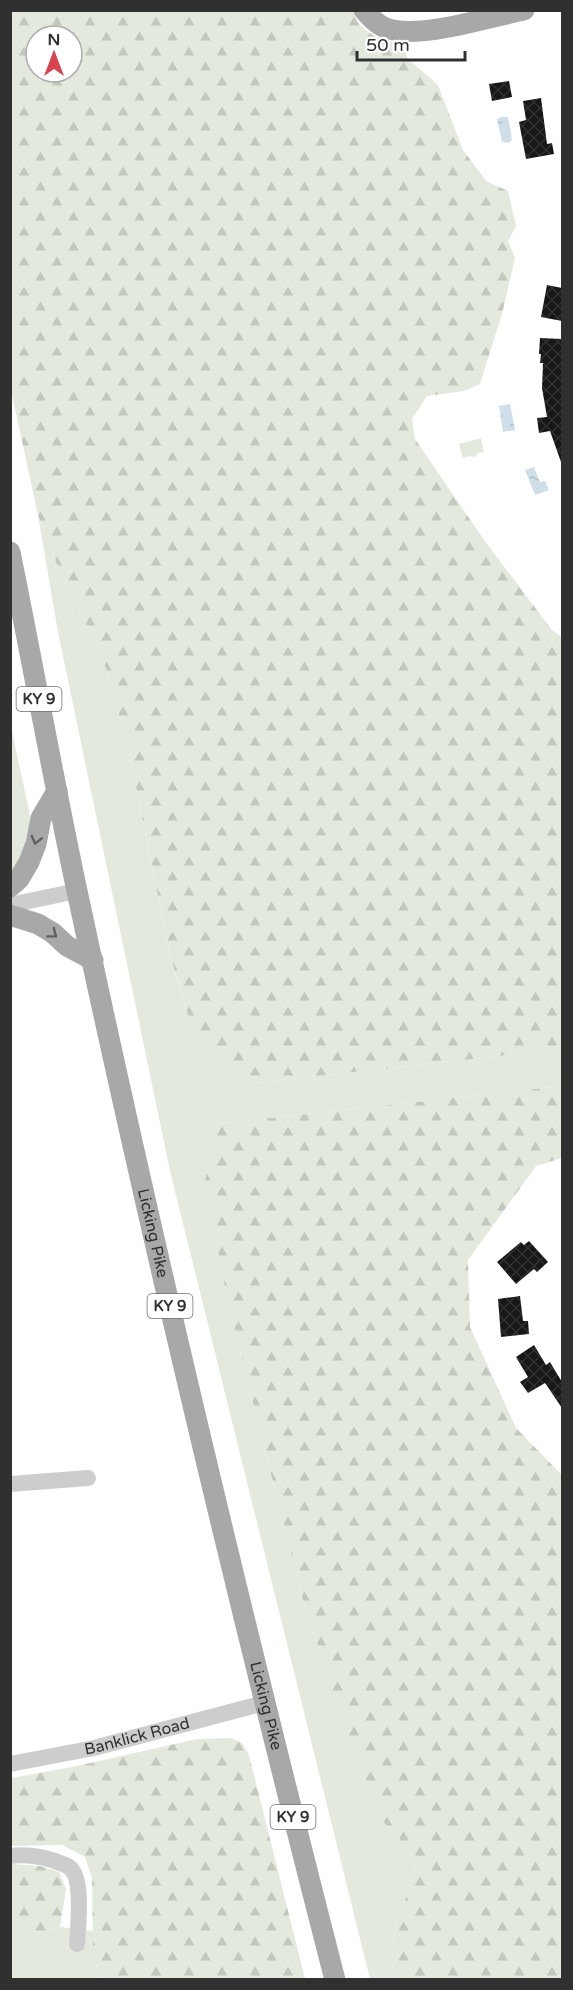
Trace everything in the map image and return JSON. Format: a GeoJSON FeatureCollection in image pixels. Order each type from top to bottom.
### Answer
{"type":"FeatureCollection","features":[{"type":"Feature","properties":{"kind":"main road"},"geometry":{"type":"LineString","coordinates":[[364,10],[371,19],[386,28],[416,32],[524,10]]}},
{"type":"Feature","properties":{"kind":"main road","name":"Licking Pike"},"geometry":{"type":"LineString","coordinates":[[10,552],[77,891],[180,1350],[264,1703],[335,1980]]}},
{"type":"Feature","properties":{"kind":"main road"},"geometry":{"type":"LineString","coordinates":[[10,887],[19,879],[29,862],[36,844],[41,818],[57,791]]}},
{"type":"Feature","properties":{"kind":"main road"},"geometry":{"type":"LineString","coordinates":[[10,915],[38,924],[53,933],[67,946],[93,960]]}},
{"type":"Feature","properties":{"kind":"street"},"geometry":{"type":"LineString","coordinates":[[10,905],[77,891]]}},
{"type":"Feature","properties":{"kind":"street"},"geometry":{"type":"LineString","coordinates":[[10,1484],[88,1478]]}},
{"type":"Feature","properties":{"kind":"street","name":"Banklick Road"},"geometry":{"type":"LineString","coordinates":[[10,1764],[94,1748],[264,1703]]}},
{"type":"Feature","properties":{"kind":"street"},"geometry":{"type":"LineString","coordinates":[[10,1856],[17,1854],[48,1858],[70,1868],[77,1877],[79,1899],[77,1944]]}},
{"type":"Feature","properties":{"kind":"green space"},"geometry":{"type":"Polygon","coordinates":[[[10,11],[353,11],[361,26],[367,31],[405,45],[407,58],[438,85],[463,150],[486,181],[508,191],[516,226],[508,241],[515,258],[502,314],[480,384],[464,391],[427,396],[412,419],[415,439],[484,540],[552,630],[562,637],[562,1049],[255,1083],[229,1072],[207,1053],[189,1018],[171,959],[128,748],[102,655],[55,560],[38,515],[11,390],[10,11]]]}},
{"type":"Feature","properties":{"kind":"green space"},"geometry":{"type":"Polygon","coordinates":[[[481,438],[484,452],[478,453],[475,457],[463,458],[459,444],[481,438]]]}},
{"type":"Feature","properties":{"kind":"green space"},"geometry":{"type":"Polygon","coordinates":[[[38,515],[55,560],[102,655],[128,748],[171,960],[189,1018],[255,1083],[562,1049],[562,1086],[215,1124],[229,1307],[303,1601],[357,1761],[385,1824],[395,1831],[416,1865],[411,1888],[398,1913],[390,1957],[397,1979],[370,1979],[170,1171],[58,632],[38,515]]]}},
{"type":"Feature","properties":{"kind":"green space"},"geometry":{"type":"Polygon","coordinates":[[[10,722],[30,815],[27,851],[11,872],[10,722]]]}},
{"type":"Feature","properties":{"kind":"green space"},"geometry":{"type":"Polygon","coordinates":[[[562,1086],[562,1158],[536,1166],[468,1260],[470,1327],[516,1428],[562,1475],[562,1979],[397,1979],[390,1957],[398,1913],[411,1888],[416,1865],[395,1831],[385,1824],[357,1761],[303,1601],[229,1307],[205,1182],[215,1124],[562,1086]]]}},
{"type":"Feature","properties":{"kind":"green space"},"geometry":{"type":"Polygon","coordinates":[[[231,1738],[242,1743],[249,1755],[305,1979],[99,1979],[93,1950],[92,1878],[85,1857],[62,1845],[11,1846],[11,1778],[197,1739],[231,1738]]]}},
{"type":"Feature","properties":{"kind":"green space"},"geometry":{"type":"Polygon","coordinates":[[[11,1864],[40,1866],[59,1872],[66,1889],[60,1927],[11,1941],[11,1864]]]}},
{"type":"Feature","properties":{"kind":"green space"},"geometry":{"type":"Polygon","coordinates":[[[60,1927],[93,1931],[93,1950],[99,1979],[11,1980],[11,1941],[60,1927]]]}},
{"type":"Feature","properties":{"kind":"water"},"geometry":{"type":"Polygon","coordinates":[[[508,117],[512,140],[509,143],[502,142],[497,119],[508,117]]]}},
{"type":"Feature","properties":{"kind":"water"},"geometry":{"type":"Polygon","coordinates":[[[510,404],[515,430],[503,432],[499,406],[510,404]]]}},
{"type":"Feature","properties":{"kind":"water"},"geometry":{"type":"Polygon","coordinates":[[[534,467],[540,482],[545,481],[549,490],[535,495],[525,470],[534,467]]]}},
{"type":"Feature","properties":{"kind":"building"},"geometry":{"type":"Polygon","coordinates":[[[509,81],[512,97],[492,101],[489,84],[509,81]]]}},
{"type":"Feature","properties":{"kind":"building"},"geometry":{"type":"Polygon","coordinates":[[[541,98],[547,144],[552,143],[554,154],[526,159],[519,122],[526,120],[523,101],[541,98]]]}},
{"type":"Feature","properties":{"kind":"building"},"geometry":{"type":"Polygon","coordinates":[[[547,285],[562,288],[562,321],[541,317],[547,285]]]}},
{"type":"Feature","properties":{"kind":"building"},"geometry":{"type":"Polygon","coordinates":[[[540,338],[562,339],[562,462],[550,431],[539,433],[537,418],[547,417],[542,388],[543,363],[540,363],[540,338]]]}},
{"type":"Feature","properties":{"kind":"building"},"geometry":{"type":"Polygon","coordinates":[[[529,1241],[548,1262],[537,1272],[534,1269],[516,1284],[497,1262],[521,1242],[524,1245],[529,1241]]]}},
{"type":"Feature","properties":{"kind":"building"},"geometry":{"type":"Polygon","coordinates":[[[520,1296],[523,1321],[528,1321],[529,1334],[501,1337],[498,1299],[520,1296]]]}},
{"type":"Feature","properties":{"kind":"building"},"geometry":{"type":"Polygon","coordinates":[[[534,1345],[546,1365],[550,1362],[562,1382],[562,1408],[545,1383],[528,1393],[520,1382],[528,1377],[516,1357],[534,1345]]]}}]}
